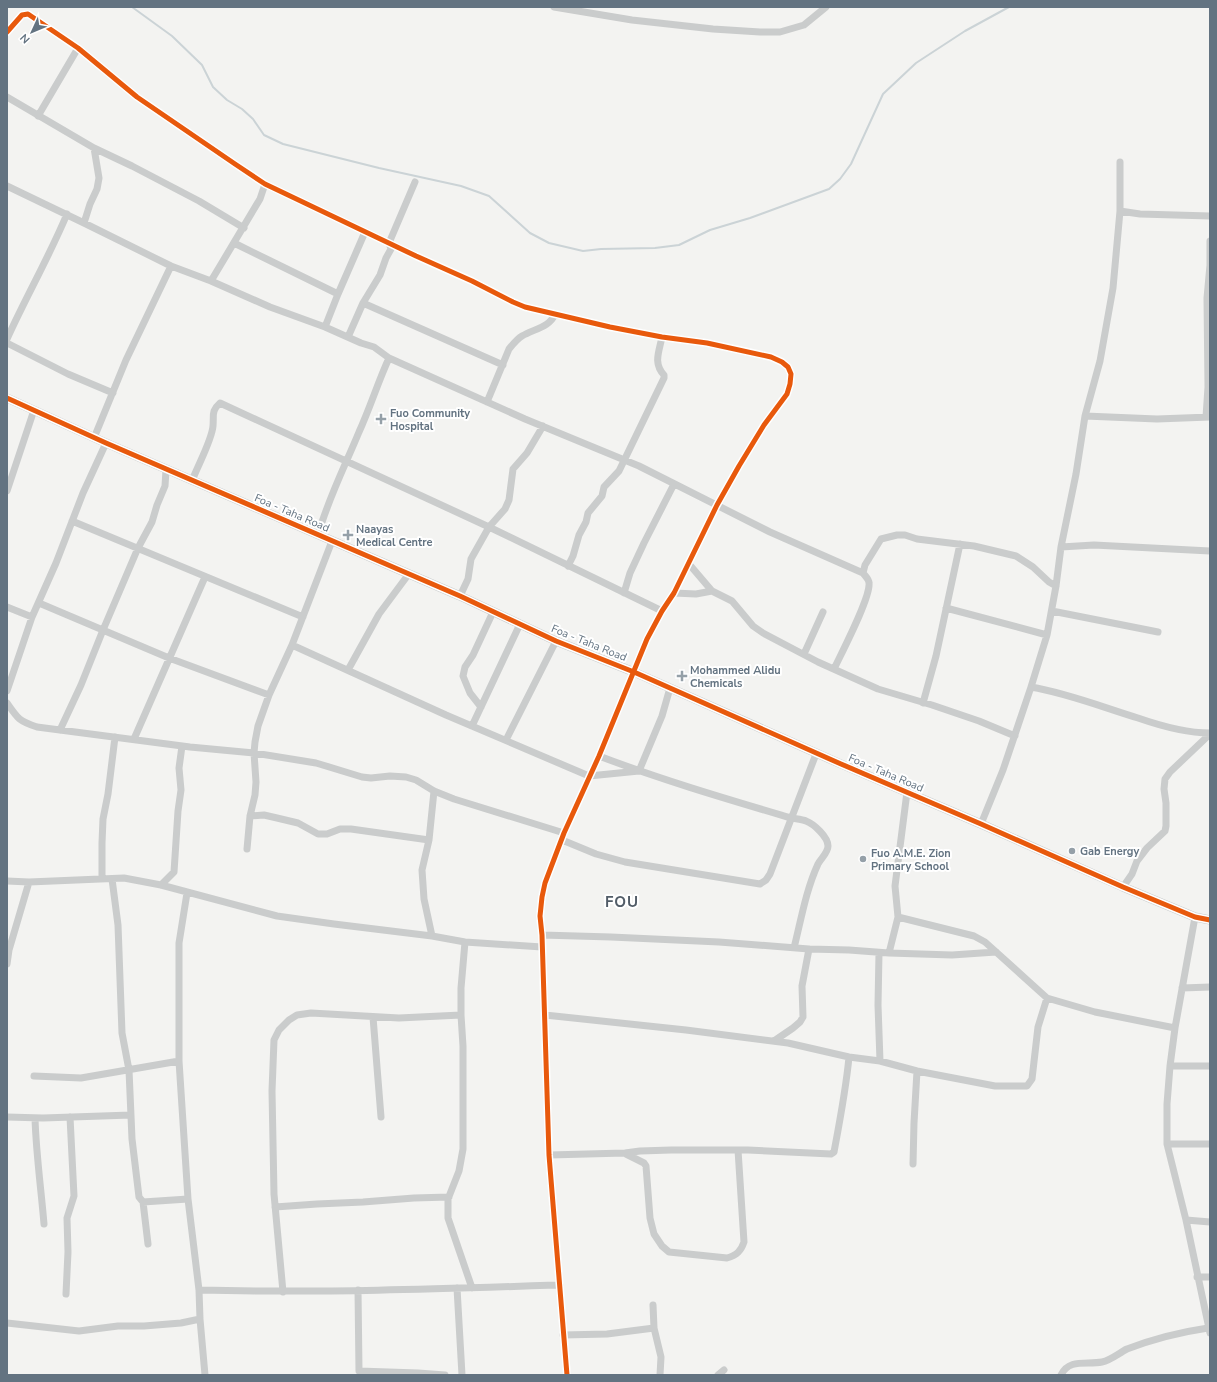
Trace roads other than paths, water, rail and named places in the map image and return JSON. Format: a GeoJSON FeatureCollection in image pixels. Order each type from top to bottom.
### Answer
{"type":"FeatureCollection","features":[{"type":"Feature","properties":{"kind":"street"},"geometry":{"type":"LineString","coordinates":[[554,7],[632,20],[713,29],[760,32],[780,32],[804,25],[826,7]]}},
{"type":"Feature","properties":{"kind":"street"},"geometry":{"type":"LineString","coordinates":[[7,32],[22,15],[28,14],[78,48],[137,97],[265,184],[525,307],[662,338],[706,343],[771,357],[782,362],[788,367],[791,374],[787,394],[746,454],[717,505],[674,593],[662,611],[647,640],[599,756],[564,832],[545,883],[540,916],[542,935],[549,1155],[566,1375]]}},
{"type":"Feature","properties":{"kind":"street"},"geometry":{"type":"LineString","coordinates":[[38,116],[78,48]]}},
{"type":"Feature","properties":{"kind":"street"},"geometry":{"type":"LineString","coordinates":[[7,97],[94,148],[199,201],[244,228]]}},
{"type":"Feature","properties":{"kind":"street"},"geometry":{"type":"LineString","coordinates":[[84,223],[97,189],[99,178],[94,148]]}},
{"type":"Feature","properties":{"kind":"street"},"geometry":{"type":"LineString","coordinates":[[982,824],[1015,736],[1047,635],[1061,547],[1076,474],[1085,416],[1100,361],[1112,295],[1120,211],[1120,162]]}},
{"type":"Feature","properties":{"kind":"street"},"geometry":{"type":"LineString","coordinates":[[348,337],[363,303],[380,275],[391,249],[389,243],[415,182]]}},
{"type":"Feature","properties":{"kind":"street"},"geometry":{"type":"LineString","coordinates":[[211,281],[244,228],[260,199],[265,184]]}},
{"type":"Feature","properties":{"kind":"street"},"geometry":{"type":"LineString","coordinates":[[7,186],[171,266],[211,281],[270,307],[374,347],[389,358],[655,474],[785,539],[863,573],[869,580],[870,585],[868,594],[834,669]]}},
{"type":"Feature","properties":{"kind":"street"},"geometry":{"type":"LineString","coordinates":[[1120,211],[1140,214],[1210,216]]}},
{"type":"Feature","properties":{"kind":"street"},"geometry":{"type":"LineString","coordinates":[[7,339],[20,310],[56,240],[67,214]]}},
{"type":"Feature","properties":{"kind":"street"},"geometry":{"type":"LineString","coordinates":[[324,327],[366,232]]}},
{"type":"Feature","properties":{"kind":"street"},"geometry":{"type":"LineString","coordinates":[[1085,416],[1157,419],[1208,417],[1207,298],[1210,265],[1210,241]]}},
{"type":"Feature","properties":{"kind":"street"},"geometry":{"type":"LineString","coordinates":[[234,243],[338,294]]}},
{"type":"Feature","properties":{"kind":"street"},"geometry":{"type":"LineString","coordinates":[[94,438],[126,360],[171,266]]}},
{"type":"Feature","properties":{"kind":"street"},"geometry":{"type":"LineString","coordinates":[[363,303],[503,365]]}},
{"type":"Feature","properties":{"kind":"street"},"geometry":{"type":"LineString","coordinates":[[487,402],[509,349],[521,336],[550,323],[555,314]]}},
{"type":"Feature","properties":{"kind":"street"},"geometry":{"type":"LineString","coordinates":[[568,566],[579,535],[586,522],[588,513],[602,496],[604,487],[619,471],[664,378],[664,375],[660,371],[657,364],[662,338]]}},
{"type":"Feature","properties":{"kind":"street"},"geometry":{"type":"LineString","coordinates":[[7,343],[68,374],[113,393]]}},
{"type":"Feature","properties":{"kind":"street"},"geometry":{"type":"LineString","coordinates":[[318,535],[324,513],[389,358]]}},
{"type":"Feature","properties":{"kind":"street","name":"Foa - Taha Road"},"geometry":{"type":"LineString","coordinates":[[7,398],[166,470],[460,596],[556,641],[634,672],[816,754],[982,824],[1123,887],[1195,917],[1210,920]]}},
{"type":"Feature","properties":{"kind":"street"},"geometry":{"type":"LineString","coordinates":[[192,481],[211,435],[214,409],[220,403],[489,527],[662,611]]}},
{"type":"Feature","properties":{"kind":"street"},"geometry":{"type":"LineString","coordinates":[[7,491],[34,410]]}},
{"type":"Feature","properties":{"kind":"street"},"geometry":{"type":"LineString","coordinates":[[460,596],[468,579],[471,559],[489,527],[508,504],[513,470],[527,453],[543,426]]}},
{"type":"Feature","properties":{"kind":"street"},"geometry":{"type":"LineString","coordinates":[[7,691],[32,617],[83,493],[106,443]]}},
{"type":"Feature","properties":{"kind":"street"},"geometry":{"type":"LineString","coordinates":[[60,730],[81,685],[138,548],[152,522],[165,486],[166,470]]}},
{"type":"Feature","properties":{"kind":"street"},"geometry":{"type":"LineString","coordinates":[[624,593],[630,573],[674,484]]}},
{"type":"Feature","properties":{"kind":"street"},"geometry":{"type":"LineString","coordinates":[[72,521],[303,617]]}},
{"type":"Feature","properties":{"kind":"street"},"geometry":{"type":"LineString","coordinates":[[863,573],[865,565],[881,539],[887,536],[905,535],[916,539],[960,544],[1016,556],[1033,567],[1049,582],[1056,586]]}},
{"type":"Feature","properties":{"kind":"street"},"geometry":{"type":"LineString","coordinates":[[247,849],[250,816],[256,782],[254,753],[258,726],[269,695],[292,645],[332,541]]}},
{"type":"Feature","properties":{"kind":"street"},"geometry":{"type":"LineString","coordinates":[[923,703],[936,656],[960,544]]}},
{"type":"Feature","properties":{"kind":"street"},"geometry":{"type":"LineString","coordinates":[[1061,547],[1094,545],[1210,551]]}},
{"type":"Feature","properties":{"kind":"street"},"geometry":{"type":"LineString","coordinates":[[689,564],[712,591],[732,601],[753,626],[763,633],[834,669],[878,689],[978,721],[1015,736]]}},
{"type":"Feature","properties":{"kind":"street"},"geometry":{"type":"LineString","coordinates":[[348,670],[379,614],[408,575]]}},
{"type":"Feature","properties":{"kind":"street"},"geometry":{"type":"LineString","coordinates":[[134,739],[205,576]]}},
{"type":"Feature","properties":{"kind":"street"},"geometry":{"type":"LineString","coordinates":[[674,593],[696,594],[712,591]]}},
{"type":"Feature","properties":{"kind":"street"},"geometry":{"type":"LineString","coordinates":[[39,603],[168,658],[269,695]]}},
{"type":"Feature","properties":{"kind":"street"},"geometry":{"type":"LineString","coordinates":[[7,607],[32,617]]}},
{"type":"Feature","properties":{"kind":"street"},"geometry":{"type":"LineString","coordinates":[[946,608],[1047,635]]}},
{"type":"Feature","properties":{"kind":"street"},"geometry":{"type":"LineString","coordinates":[[1052,611],[1158,632]]}},
{"type":"Feature","properties":{"kind":"street"},"geometry":{"type":"LineString","coordinates":[[481,707],[470,693],[463,676],[465,667],[473,654],[493,612]]}},
{"type":"Feature","properties":{"kind":"street"},"geometry":{"type":"LineString","coordinates":[[804,654],[823,612]]}},
{"type":"Feature","properties":{"kind":"street"},"geometry":{"type":"LineString","coordinates":[[472,726],[520,624]]}},
{"type":"Feature","properties":{"kind":"street"},"geometry":{"type":"LineString","coordinates":[[506,740],[556,641]]}},
{"type":"Feature","properties":{"kind":"street"},"geometry":{"type":"LineString","coordinates":[[292,645],[472,726],[589,776],[639,771]]}},
{"type":"Feature","properties":{"kind":"street"},"geometry":{"type":"LineString","coordinates":[[1031,687],[1070,696],[1168,728],[1210,733]]}},
{"type":"Feature","properties":{"kind":"street"},"geometry":{"type":"LineString","coordinates":[[639,771],[662,716],[670,688]]}},
{"type":"Feature","properties":{"kind":"street"},"geometry":{"type":"LineString","coordinates":[[7,703],[17,718],[23,722],[38,727],[182,746],[254,753],[316,763],[362,777],[406,777],[426,785],[434,791],[470,804],[564,832]]}},
{"type":"Feature","properties":{"kind":"street"},"geometry":{"type":"LineString","coordinates":[[1123,887],[1132,874],[1137,861],[1147,848],[1165,831],[1165,779],[1170,772],[1210,733]]}},
{"type":"Feature","properties":{"kind":"street"},"geometry":{"type":"LineString","coordinates":[[102,879],[103,819],[108,794],[115,737]]}},
{"type":"Feature","properties":{"kind":"street"},"geometry":{"type":"LineString","coordinates":[[161,885],[174,872],[178,811],[181,790],[179,768],[182,746]]}},
{"type":"Feature","properties":{"kind":"street"},"geometry":{"type":"LineString","coordinates":[[562,840],[596,854],[625,862],[760,884],[766,880],[770,874],[816,754]]}},
{"type":"Feature","properties":{"kind":"street"},"geometry":{"type":"LineString","coordinates":[[599,756],[639,771],[791,818],[808,821],[823,834],[827,839],[827,851],[814,874],[806,899],[794,948]]}},
{"type":"Feature","properties":{"kind":"street"},"geometry":{"type":"LineString","coordinates":[[432,936],[424,899],[422,870],[429,840],[434,791]]}},
{"type":"Feature","properties":{"kind":"street"},"geometry":{"type":"LineString","coordinates":[[889,953],[898,917],[895,886],[907,792]]}},
{"type":"Feature","properties":{"kind":"street"},"geometry":{"type":"LineString","coordinates":[[250,816],[264,815],[284,819],[298,823],[318,834],[327,834],[340,829],[351,829],[429,840]]}},
{"type":"Feature","properties":{"kind":"street"},"geometry":{"type":"LineString","coordinates":[[7,881],[29,882],[124,878],[161,885],[277,916],[432,936],[465,942],[542,947]]}},
{"type":"Feature","properties":{"kind":"street"},"geometry":{"type":"LineString","coordinates":[[112,879],[118,925],[122,1033],[129,1070],[132,1139],[139,1197],[143,1202],[148,1244]]}},
{"type":"Feature","properties":{"kind":"street"},"geometry":{"type":"LineString","coordinates":[[7,964],[9,950],[29,882]]}},
{"type":"Feature","properties":{"kind":"street"},"geometry":{"type":"LineString","coordinates":[[187,893],[180,943],[179,1061],[188,1199],[200,1290],[200,1319],[205,1375]]}},
{"type":"Feature","properties":{"kind":"street"},"geometry":{"type":"LineString","coordinates":[[898,917],[974,936],[985,942],[1047,998],[1095,1012],[1175,1028]]}},
{"type":"Feature","properties":{"kind":"street"},"geometry":{"type":"LineString","coordinates":[[1061,1375],[1068,1366],[1073,1364],[1103,1362],[1127,1350],[1164,1337],[1209,1330],[1186,1220],[1167,1144],[1167,1104],[1170,1066],[1175,1028],[1195,917]]}},
{"type":"Feature","properties":{"kind":"street"},"geometry":{"type":"LineString","coordinates":[[542,935],[642,938],[879,953],[952,955],[996,952]]}},
{"type":"Feature","properties":{"kind":"street"},"geometry":{"type":"LineString","coordinates":[[465,942],[462,969],[461,1015],[463,1046],[463,1149],[459,1171],[448,1199],[448,1218],[472,1288]]}},
{"type":"Feature","properties":{"kind":"street"},"geometry":{"type":"LineString","coordinates":[[774,1041],[793,1028],[803,1017],[802,986],[809,949]]}},
{"type":"Feature","properties":{"kind":"street"},"geometry":{"type":"LineString","coordinates":[[879,953],[878,1005],[880,1061]]}},
{"type":"Feature","properties":{"kind":"street"},"geometry":{"type":"LineString","coordinates":[[1182,988],[1210,987]]}},
{"type":"Feature","properties":{"kind":"street"},"geometry":{"type":"LineString","coordinates":[[545,1015],[774,1041],[849,1057],[880,1061],[917,1071],[995,1086],[1020,1087],[1027,1086],[1032,1079],[1038,1027],[1047,998]]}},
{"type":"Feature","properties":{"kind":"street"},"geometry":{"type":"LineString","coordinates":[[283,1292],[275,1207],[272,1091],[274,1040],[279,1030],[289,1020],[297,1015],[311,1013],[400,1018],[461,1015]]}},
{"type":"Feature","properties":{"kind":"street"},"geometry":{"type":"LineString","coordinates":[[373,1017],[381,1117]]}},
{"type":"Feature","properties":{"kind":"street"},"geometry":{"type":"LineString","coordinates":[[549,1155],[671,1150],[738,1150],[831,1154],[834,1152],[846,1089],[849,1057]]}},
{"type":"Feature","properties":{"kind":"street"},"geometry":{"type":"LineString","coordinates":[[34,1076],[81,1078],[179,1061]]}},
{"type":"Feature","properties":{"kind":"street"},"geometry":{"type":"LineString","coordinates":[[1170,1066],[1210,1066]]}},
{"type":"Feature","properties":{"kind":"street"},"geometry":{"type":"LineString","coordinates":[[913,1164],[917,1071]]}},
{"type":"Feature","properties":{"kind":"street"},"geometry":{"type":"LineString","coordinates":[[7,1117],[35,1118],[131,1115]]}},
{"type":"Feature","properties":{"kind":"street"},"geometry":{"type":"LineString","coordinates":[[66,1294],[68,1252],[67,1218],[74,1196],[70,1117]]}},
{"type":"Feature","properties":{"kind":"street"},"geometry":{"type":"LineString","coordinates":[[35,1118],[36,1148],[41,1181],[44,1224]]}},
{"type":"Feature","properties":{"kind":"street"},"geometry":{"type":"LineString","coordinates":[[1167,1144],[1210,1144]]}},
{"type":"Feature","properties":{"kind":"street"},"geometry":{"type":"LineString","coordinates":[[625,1153],[644,1162],[646,1166],[650,1218],[654,1234],[662,1246],[669,1252],[727,1258],[735,1256],[741,1249],[744,1242],[738,1150]]}},
{"type":"Feature","properties":{"kind":"street"},"geometry":{"type":"LineString","coordinates":[[275,1207],[449,1197]]}},
{"type":"Feature","properties":{"kind":"street"},"geometry":{"type":"LineString","coordinates":[[143,1202],[188,1199]]}},
{"type":"Feature","properties":{"kind":"street"},"geometry":{"type":"LineString","coordinates":[[1186,1220],[1210,1222]]}},
{"type":"Feature","properties":{"kind":"street"},"geometry":{"type":"LineString","coordinates":[[1197,1277],[1210,1277]]}},
{"type":"Feature","properties":{"kind":"street"},"geometry":{"type":"LineString","coordinates":[[200,1290],[283,1292],[560,1285]]}},
{"type":"Feature","properties":{"kind":"street"},"geometry":{"type":"LineString","coordinates":[[457,1288],[462,1375]]}},
{"type":"Feature","properties":{"kind":"street"},"geometry":{"type":"LineString","coordinates":[[358,1290],[359,1372],[379,1374],[418,1373],[444,1375]]}},
{"type":"Feature","properties":{"kind":"street"},"geometry":{"type":"LineString","coordinates":[[653,1305],[654,1328],[661,1357],[660,1375]]}},
{"type":"Feature","properties":{"kind":"street"},"geometry":{"type":"LineString","coordinates":[[7,1323],[79,1331],[118,1326],[144,1326],[182,1323],[200,1319]]}},
{"type":"Feature","properties":{"kind":"street"},"geometry":{"type":"LineString","coordinates":[[563,1335],[607,1334],[654,1328]]}},
{"type":"Feature","properties":{"kind":"street"},"geometry":{"type":"LineString","coordinates":[[718,1375],[724,1370]]}},
{"type":"Feature","properties":{"kind":"waterway"},"geometry":{"type":"LineString","coordinates":[[132,7],[172,36],[202,65],[213,87],[227,100],[242,109],[253,119],[264,135],[283,144],[379,168],[461,186],[489,196],[530,233],[549,243],[583,251],[601,249],[655,248],[679,245],[710,230],[750,218],[829,189],[840,179],[851,164],[883,94],[916,63],[965,31],[1009,7]]}},
{"type":"Feature","properties":{"kind":"place","name":"Fuo Community Hospital"},"geometry":{"type":"Point","coordinates":[381,419]}},
{"type":"Feature","properties":{"kind":"place","name":"Naayas Medical Centre"},"geometry":{"type":"Point","coordinates":[348,535]}},
{"type":"Feature","properties":{"kind":"place","name":"Mohammed Alidu Chemicals"},"geometry":{"type":"Point","coordinates":[682,676]}},
{"type":"Feature","properties":{"kind":"place","name":"Gab Energy"},"geometry":{"type":"Point","coordinates":[1072,851]}},
{"type":"Feature","properties":{"kind":"place","name":"Fuo A.M.E. Zion Primary School"},"geometry":{"type":"Point","coordinates":[863,859]}},
{"type":"Feature","properties":{"kind":"district","name":"FOU"},"geometry":{"type":"Point","coordinates":[622,902]}}]}
